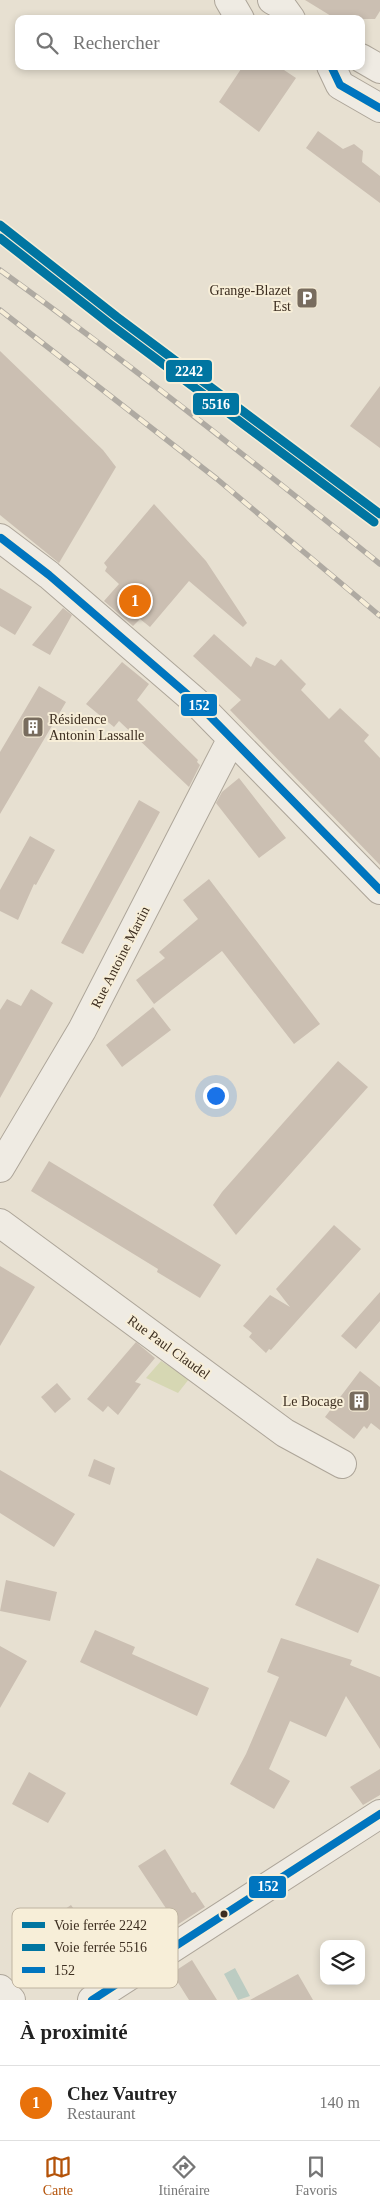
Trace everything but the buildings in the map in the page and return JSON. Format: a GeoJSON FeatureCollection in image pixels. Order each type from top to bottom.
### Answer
{"type":"FeatureCollection","features":[{"type":"Feature","properties":{"kind":"street"},"geometry":{"type":"LineString","coordinates":[[229,0],[238,15]]}},
{"type":"Feature","properties":{"kind":"street"},"geometry":{"type":"LineString","coordinates":[[272,0],[281,5],[288,15]]}},
{"type":"Feature","properties":{"kind":"street"},"geometry":{"type":"LineString","coordinates":[[365,60],[380,69]]}},
{"type":"Feature","properties":{"kind":"street"},"geometry":{"type":"LineString","coordinates":[[333,70],[340,84],[380,108]]}},
{"type":"Feature","properties":{"kind":"street"},"geometry":{"type":"LineString","coordinates":[[0,538],[49,575],[195,701],[231,740],[380,890]]}},
{"type":"Feature","properties":{"kind":"street","name":"Rue Antoine Martin"},"geometry":{"type":"LineString","coordinates":[[0,1168],[82,1030],[231,740]]}},
{"type":"Feature","properties":{"kind":"street","name":"Rue Paul Claudel"},"geometry":{"type":"LineString","coordinates":[[0,1223],[284,1433],[342,1464]]}},
{"type":"Feature","properties":{"kind":"street"},"geometry":{"type":"LineString","coordinates":[[178,1944],[380,1814]]}},
{"type":"Feature","properties":{"kind":"street"},"geometry":{"type":"LineString","coordinates":[[92,2000],[111,1988]]}},
{"type":"Feature","properties":{"kind":"street"},"geometry":{"type":"LineString","coordinates":[[0,1989],[11,2000]]}},
{"type":"Feature","properties":{"kind":"green space"},"geometry":{"type":"Polygon","coordinates":[[[161,1361],[189,1379],[178,1393],[146,1378],[161,1361]]]}},
{"type":"Feature","properties":{"kind":"shaded area"},"geometry":{"type":"Polygon","coordinates":[[[235,1968],[250,1996],[238,2000],[224,1974],[235,1968]]]}},
{"type":"Feature","properties":{"kind":"railway"},"geometry":{"type":"LineString","coordinates":[[0,270],[192,414],[380,564]]}},
{"type":"Feature","properties":{"kind":"railway"},"geometry":{"type":"LineString","coordinates":[[0,310],[217,479],[380,616]]}},
{"type":"Feature","properties":{"kind":"rail line","name":"2242"},"geometry":{"type":"LineString","coordinates":[[0,225],[117,317],[380,514]]}},
{"type":"Feature","properties":{"kind":"rail line","name":"5516"},"geometry":{"type":"LineString","coordinates":[[0,238],[111,325],[374,522]]}},
{"type":"Feature","properties":{"kind":"transit line","name":"152"},"geometry":{"type":"LineString","coordinates":[[333,70],[340,85],[380,108]]}},
{"type":"Feature","properties":{"kind":"transit line","name":"152"},"geometry":{"type":"LineString","coordinates":[[1,538],[49,575],[195,701],[380,890]]}},
{"type":"Feature","properties":{"kind":"transit line","name":"152"},"geometry":{"type":"LineString","coordinates":[[178,1944],[380,1814]]}},
{"type":"Feature","properties":{"kind":"transit line","name":"152"},"geometry":{"type":"LineString","coordinates":[[92,2000],[111,1988]]}},
{"type":"Feature","properties":{"kind":"place","name":"Grange-Blazet Est"},"geometry":{"type":"Point","coordinates":[307,298]}},
{"type":"Feature","properties":{"kind":"place","name":"Chez Vautrey"},"geometry":{"type":"Point","coordinates":[135,601]}},
{"type":"Feature","properties":{"kind":"place","name":"Résidence Antonin Lassalle"},"geometry":{"type":"Point","coordinates":[33,727]}},
{"type":"Feature","properties":{"kind":"place","name":"Le Bocage"},"geometry":{"type":"Point","coordinates":[359,1401]}}]}
